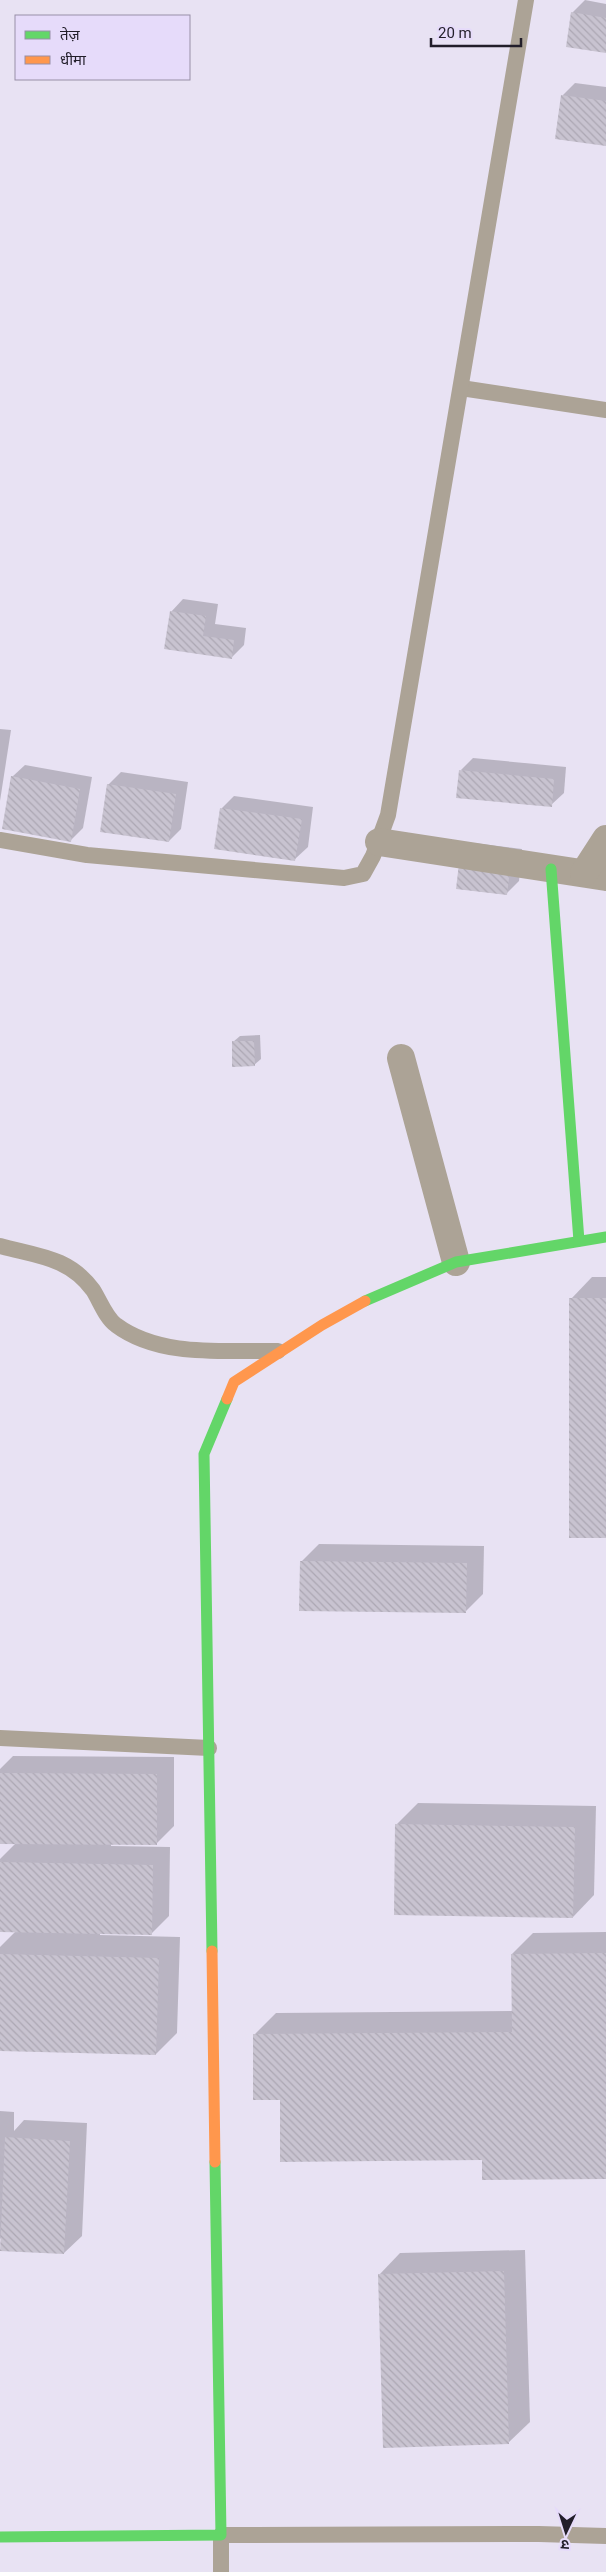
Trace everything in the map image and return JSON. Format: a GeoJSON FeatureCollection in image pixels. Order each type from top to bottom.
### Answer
{"type":"FeatureCollection","features":[{"type":"Feature","properties":{"kind":"street"},"geometry":{"type":"LineString","coordinates":[[379,842],[595,875],[606,839]]}},
{"type":"Feature","properties":{"kind":"street"},"geometry":{"type":"LineString","coordinates":[[552,869],[579,1241]]}},
{"type":"Feature","properties":{"kind":"street"},"geometry":{"type":"LineString","coordinates":[[401,1058],[456,1262]]}},
{"type":"Feature","properties":{"kind":"street"},"geometry":{"type":"LineString","coordinates":[[0,2537],[221,2535],[204,1454],[234,1382],[322,1325],[379,1294],[456,1262],[606,1237]]}},
{"type":"Feature","properties":{"kind":"lane"},"geometry":{"type":"LineString","coordinates":[[0,840],[87,855],[344,878],[363,874],[379,842],[388,815],[526,0]]}},
{"type":"Feature","properties":{"kind":"lane"},"geometry":{"type":"LineString","coordinates":[[461,388],[606,410]]}},
{"type":"Feature","properties":{"kind":"lane"},"geometry":{"type":"LineString","coordinates":[[0,1246],[59,1261],[77,1271],[114,1324],[138,1338],[174,1348],[281,1351]]}},
{"type":"Feature","properties":{"kind":"lane"},"geometry":{"type":"LineString","coordinates":[[0,1738],[209,1748]]}},
{"type":"Feature","properties":{"kind":"lane"},"geometry":{"type":"LineString","coordinates":[[221,2572],[221,2535],[539,2534],[606,2536]]}},
{"type":"Feature","properties":{"kind":"building"},"geometry":{"type":"Polygon","coordinates":[[[571,12],[606,18],[606,53],[566,47],[571,12]]]}},
{"type":"Feature","properties":{"kind":"building"},"geometry":{"type":"Polygon","coordinates":[[[561,95],[606,101],[606,146],[555,139],[561,95]]]}},
{"type":"Feature","properties":{"kind":"building"},"geometry":{"type":"Polygon","coordinates":[[[170,611],[206,616],[203,636],[234,640],[232,659],[164,649],[170,611]]]}},
{"type":"Feature","properties":{"kind":"building"},"geometry":{"type":"Polygon","coordinates":[[[459,770],[554,779],[552,807],[456,798],[459,770]]]}},
{"type":"Feature","properties":{"kind":"building"},"geometry":{"type":"Polygon","coordinates":[[[11,776],[80,789],[71,842],[2,829],[11,776]]]}},
{"type":"Feature","properties":{"kind":"building"},"geometry":{"type":"Polygon","coordinates":[[[107,784],[176,794],[169,842],[100,832],[107,784]]]}},
{"type":"Feature","properties":{"kind":"building"},"geometry":{"type":"Polygon","coordinates":[[[220,808],[302,819],[295,861],[214,849],[220,808]]]}},
{"type":"Feature","properties":{"kind":"building"},"geometry":{"type":"Polygon","coordinates":[[[460,855],[511,861],[507,895],[456,889],[460,855]]]}},
{"type":"Feature","properties":{"kind":"building"},"geometry":{"type":"Polygon","coordinates":[[[232,1041],[254,1041],[255,1066],[232,1067],[232,1041]]]}},
{"type":"Feature","properties":{"kind":"building"},"geometry":{"type":"Polygon","coordinates":[[[569,1298],[606,1298],[606,1538],[569,1538],[569,1298]]]}},
{"type":"Feature","properties":{"kind":"building"},"geometry":{"type":"Polygon","coordinates":[[[300,1561],[467,1563],[466,1613],[299,1611],[300,1561]]]}},
{"type":"Feature","properties":{"kind":"building"},"geometry":{"type":"Polygon","coordinates":[[[0,1773],[157,1774],[157,1845],[0,1844],[0,1773]]]}},
{"type":"Feature","properties":{"kind":"building"},"geometry":{"type":"Polygon","coordinates":[[[395,1824],[575,1827],[573,1918],[394,1915],[395,1824]]]}},
{"type":"Feature","properties":{"kind":"building"},"geometry":{"type":"Polygon","coordinates":[[[0,1862],[153,1865],[152,1935],[0,1932],[0,1862]]]}},
{"type":"Feature","properties":{"kind":"building"},"geometry":{"type":"Polygon","coordinates":[[[606,1953],[606,2179],[482,2180],[482,2160],[280,2162],[280,2100],[253,2100],[253,2034],[512,2032],[511,1954],[606,1953]]]}},
{"type":"Feature","properties":{"kind":"building"},"geometry":{"type":"Polygon","coordinates":[[[0,1954],[159,1958],[156,2055],[0,2051],[0,1954]]]}},
{"type":"Feature","properties":{"kind":"building"},"geometry":{"type":"Polygon","coordinates":[[[5,2137],[70,2141],[64,2254],[0,2251],[5,2137]]]}},
{"type":"Feature","properties":{"kind":"building"},"geometry":{"type":"Polygon","coordinates":[[[504,2271],[509,2444],[383,2448],[378,2274],[504,2271]]]}},
{"type":"Feature","properties":{"kind":"traffic: fast"},"geometry":{"type":"LineString","coordinates":[[551,869],[579,1241]]}},
{"type":"Feature","properties":{"kind":"traffic: fast"},"geometry":{"type":"LineString","coordinates":[[365,1301],[456,1262],[606,1237]]}},
{"type":"Feature","properties":{"kind":"traffic: fast"},"geometry":{"type":"LineString","coordinates":[[212,1951],[204,1454],[227,1399]]}},
{"type":"Feature","properties":{"kind":"traffic: fast"},"geometry":{"type":"LineString","coordinates":[[0,2537],[221,2535],[215,2162]]}},
{"type":"Feature","properties":{"kind":"traffic: slow"},"geometry":{"type":"LineString","coordinates":[[227,1399],[234,1382],[322,1325],[365,1301]]}},
{"type":"Feature","properties":{"kind":"traffic: slow"},"geometry":{"type":"LineString","coordinates":[[212,1951],[215,2162]]}}]}
